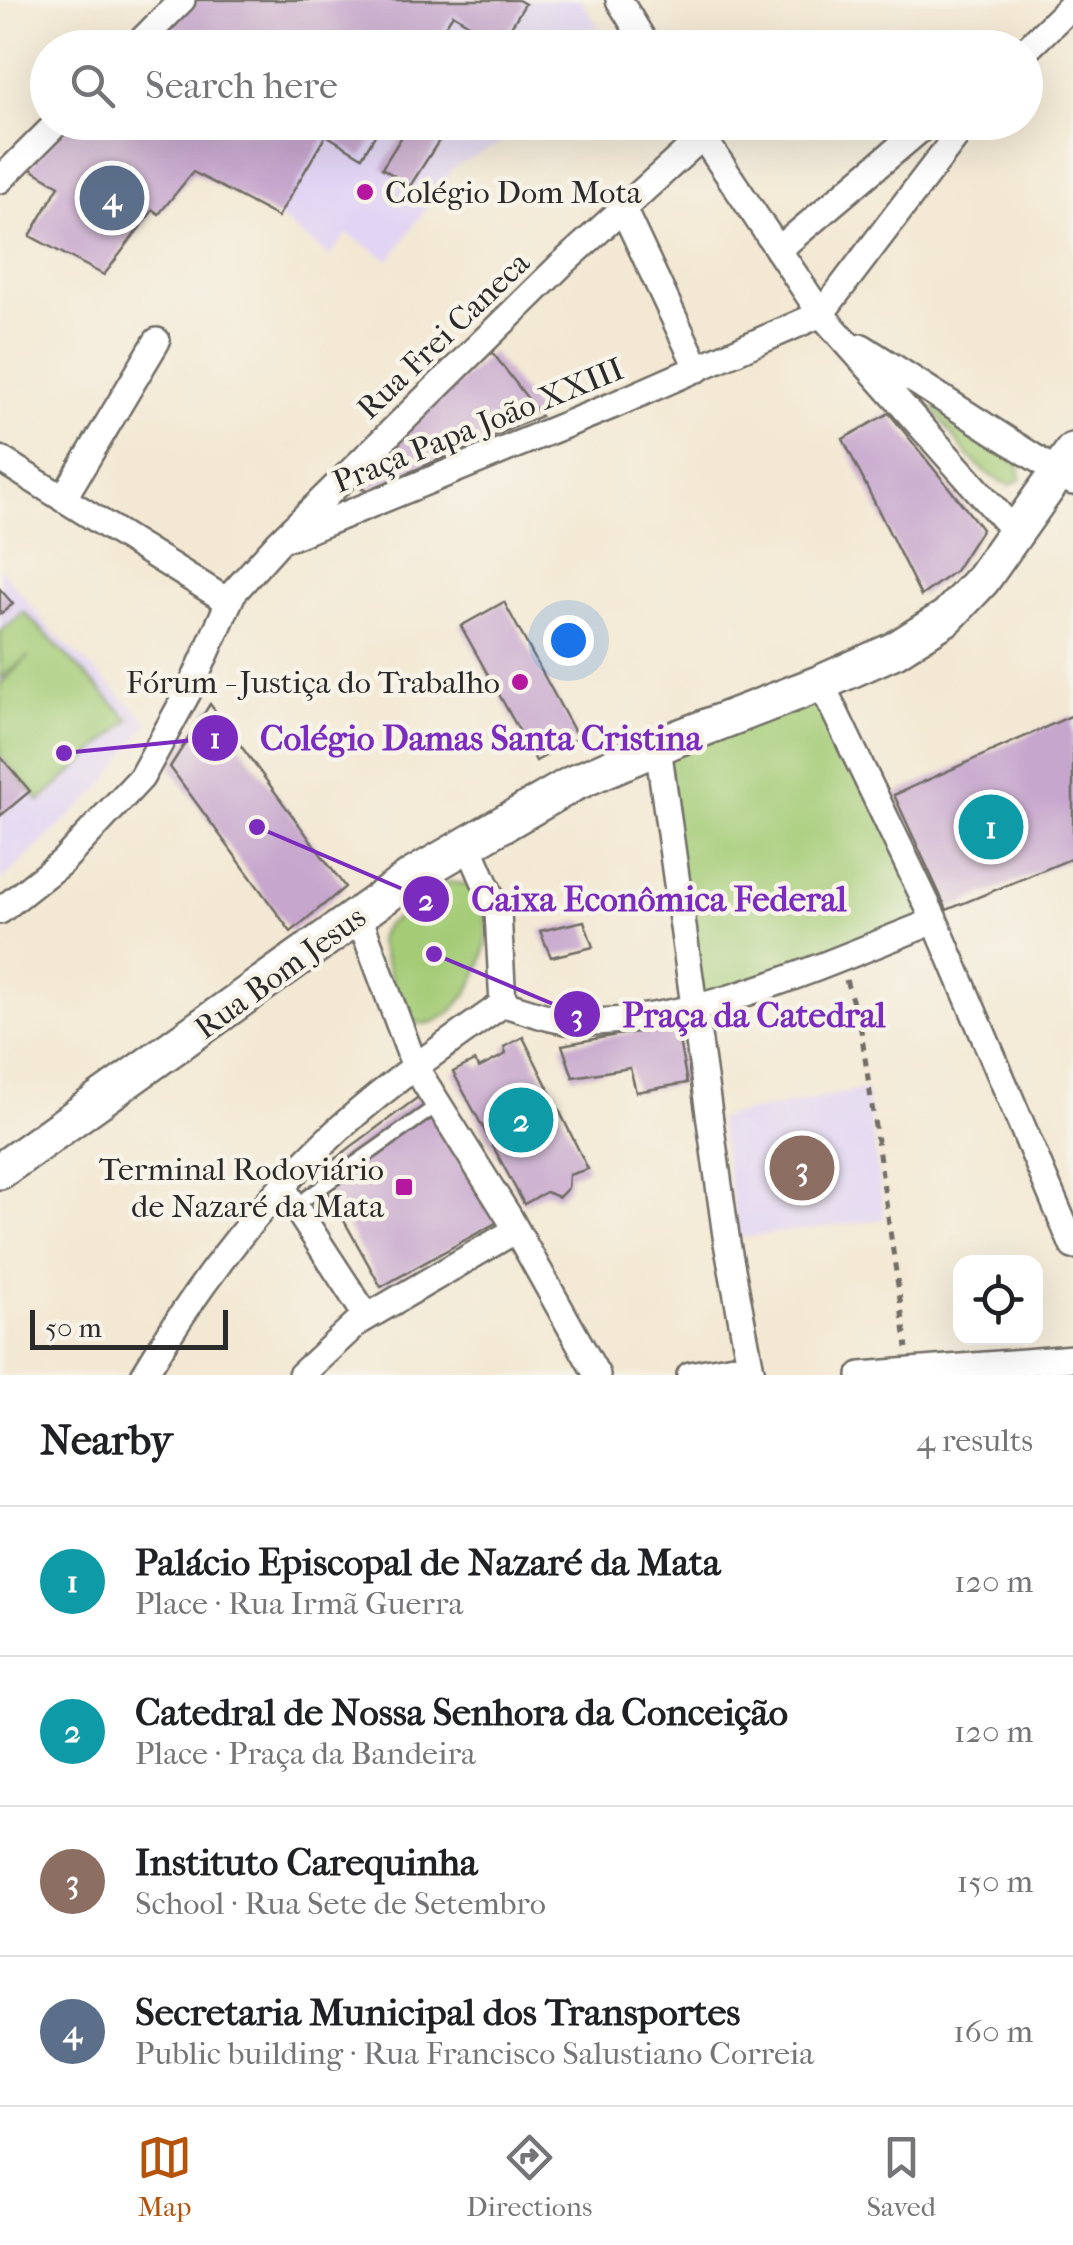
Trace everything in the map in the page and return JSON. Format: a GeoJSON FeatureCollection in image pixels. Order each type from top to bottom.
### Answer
{"type":"FeatureCollection","features":[{"type":"Feature","properties":{"kind":"street"},"geometry":{"type":"LineString","coordinates":[[152,30],[182,0]]}},
{"type":"Feature","properties":{"kind":"street"},"geometry":{"type":"LineString","coordinates":[[618,0],[637,30]]}},
{"type":"Feature","properties":{"kind":"street"},"geometry":{"type":"LineString","coordinates":[[1043,33],[1073,4]]}},
{"type":"Feature","properties":{"kind":"street"},"geometry":{"type":"LineString","coordinates":[[0,180],[40,140]]}},
{"type":"Feature","properties":{"kind":"street","name":"Rua Frei Caneca"},"geometry":{"type":"LineString","coordinates":[[0,911],[62,862],[141,778],[192,685],[228,602],[278,543],[688,140]]}},
{"type":"Feature","properties":{"kind":"street"},"geometry":{"type":"LineString","coordinates":[[705,140],[829,323],[1015,532]]}},
{"type":"Feature","properties":{"kind":"street"},"geometry":{"type":"LineString","coordinates":[[778,250],[909,140]]}},
{"type":"Feature","properties":{"kind":"street"},"geometry":{"type":"LineString","coordinates":[[829,323],[955,140]]}},
{"type":"Feature","properties":{"kind":"street"},"geometry":{"type":"LineString","coordinates":[[622,209],[700,368]]}},
{"type":"Feature","properties":{"kind":"street"},"geometry":{"type":"LineString","coordinates":[[829,323],[1068,468]]}},
{"type":"Feature","properties":{"kind":"street","name":"Praça Papa João XXIII"},"geometry":{"type":"LineString","coordinates":[[278,543],[700,368],[829,323]]}},
{"type":"Feature","properties":{"kind":"street"},"geometry":{"type":"LineString","coordinates":[[62,498],[156,341]]}},
{"type":"Feature","properties":{"kind":"street"},"geometry":{"type":"LineString","coordinates":[[0,460],[228,602]]}},
{"type":"Feature","properties":{"kind":"street","name":"Rua Bom Jesus"},"geometry":{"type":"LineString","coordinates":[[0,1171],[358,914],[468,844],[572,784],[821,683],[895,650],[947,617],[982,580],[1015,532],[1068,468]]}},
{"type":"Feature","properties":{"kind":"street"},"geometry":{"type":"LineString","coordinates":[[821,683],[935,922],[1073,1246]]}},
{"type":"Feature","properties":{"kind":"street"},"geometry":{"type":"LineString","coordinates":[[658,747],[697,1004],[716,1166],[752,1369],[690,1375]]}},
{"type":"Feature","properties":{"kind":"street"},"geometry":{"type":"LineString","coordinates":[[468,844],[498,913],[502,1004]]}},
{"type":"Feature","properties":{"kind":"street"},"geometry":{"type":"LineString","coordinates":[[358,914],[416,1066],[516,1230],[597,1375]]}},
{"type":"Feature","properties":{"kind":"street"},"geometry":{"type":"LineString","coordinates":[[144,1375],[168,1334],[289,1197],[322,1145],[416,1066],[502,1004],[574,1022],[697,1004],[765,986],[935,922]]}},
{"type":"Feature","properties":{"kind":"street"},"geometry":{"type":"LineString","coordinates":[[289,1197],[367,1317]]}},
{"type":"Feature","properties":{"kind":"street"},"geometry":{"type":"LineString","coordinates":[[301,1375],[367,1317],[516,1230]]}},
{"type":"Feature","properties":{"kind":"street"},"geometry":{"type":"LineString","coordinates":[[861,1375],[1073,1358]]}},
{"type":"Feature","properties":{"kind":"lane"},"geometry":{"type":"LineString","coordinates":[[289,1197],[439,1104]]}},
{"type":"Feature","properties":{"kind":"path"},"geometry":{"type":"LineString","coordinates":[[840,958],[861,1030],[910,1370]]}},
{"type":"Feature","properties":{"kind":"shaded area"},"geometry":{"type":"Polygon","coordinates":[[[409,0],[581,0],[600,30],[391,30],[409,0]]]}},
{"type":"Feature","properties":{"kind":"shaded area","name":"Colégio Dom Mota"},"geometry":{"type":"Polygon","coordinates":[[[323,140],[507,140],[454,167],[390,260],[347,234],[329,256],[278,217],[323,140]]]}},
{"type":"Feature","properties":{"kind":"shaded area"},"geometry":{"type":"Polygon","coordinates":[[[0,568],[50,629],[149,722],[105,784],[0,882],[0,568]]]}},
{"type":"Feature","properties":{"kind":"shaded area"},"geometry":{"type":"Polygon","coordinates":[[[866,1089],[884,1219],[739,1238],[718,1118],[866,1089]]]}},
{"type":"Feature","properties":{"kind":"green space"},"geometry":{"type":"Polygon","coordinates":[[[939,402],[1018,459],[1021,479],[1010,485],[976,464],[934,409],[939,402]]]}},
{"type":"Feature","properties":{"kind":"green space"},"geometry":{"type":"Polygon","coordinates":[[[24,612],[130,720],[40,801],[0,756],[0,684],[29,656],[0,679],[0,632],[24,612]]]}},
{"type":"Feature","properties":{"kind":"green space"},"geometry":{"type":"Polygon","coordinates":[[[821,683],[935,921],[697,1004],[658,747],[821,683]]]}},
{"type":"Feature","properties":{"kind":"green space"},"geometry":{"type":"Polygon","coordinates":[[[447,882],[467,884],[482,904],[487,928],[484,954],[460,1002],[443,1017],[424,1023],[405,1017],[378,940],[385,926],[447,882]]]}},
{"type":"Feature","properties":{"kind":"building"},"geometry":{"type":"Polygon","coordinates":[[[191,0],[518,0],[525,4],[509,30],[469,30],[472,26],[453,14],[443,30],[162,30],[191,0]]]}},
{"type":"Feature","properties":{"kind":"building"},"geometry":{"type":"Polygon","coordinates":[[[54,140],[323,140],[278,217],[193,172],[159,214],[153,210],[104,275],[30,236],[59,186],[29,168],[54,140]]]}},
{"type":"Feature","properties":{"kind":"building"},"geometry":{"type":"Polygon","coordinates":[[[334,140],[372,140],[362,157],[334,140]]]}},
{"type":"Feature","properties":{"kind":"building"},"geometry":{"type":"Polygon","coordinates":[[[400,140],[439,140],[410,186],[382,168],[400,140]]]}},
{"type":"Feature","properties":{"kind":"building"},"geometry":{"type":"Polygon","coordinates":[[[492,352],[541,416],[368,490],[362,489],[356,477],[492,352]]]}},
{"type":"Feature","properties":{"kind":"building"},"geometry":{"type":"Polygon","coordinates":[[[889,413],[982,529],[955,571],[921,596],[843,439],[889,413]]]}},
{"type":"Feature","properties":{"kind":"building"},"geometry":{"type":"Polygon","coordinates":[[[0,589],[13,604],[0,614],[0,589]]]}},
{"type":"Feature","properties":{"kind":"building","name":"Fórum - Justiça do Trabalho"},"geometry":{"type":"Polygon","coordinates":[[[504,602],[578,738],[536,761],[461,626],[504,602]]]}},
{"type":"Feature","properties":{"kind":"building"},"geometry":{"type":"Polygon","coordinates":[[[210,704],[345,887],[291,932],[170,767],[210,704]]]}},
{"type":"Feature","properties":{"kind":"building"},"geometry":{"type":"Polygon","coordinates":[[[1073,715],[1073,858],[947,910],[894,795],[1073,715]]]}},
{"type":"Feature","properties":{"kind":"building"},"geometry":{"type":"Polygon","coordinates":[[[0,756],[30,791],[0,816],[0,756]]]}},
{"type":"Feature","properties":{"kind":"building"},"geometry":{"type":"Polygon","coordinates":[[[584,921],[593,947],[551,957],[540,931],[584,921]]]}},
{"type":"Feature","properties":{"kind":"building"},"geometry":{"type":"Polygon","coordinates":[[[676,1024],[687,1083],[636,1092],[630,1068],[573,1077],[562,1045],[676,1024]]]}},
{"type":"Feature","properties":{"kind":"building"},"geometry":{"type":"Polygon","coordinates":[[[523,1037],[588,1169],[569,1175],[568,1188],[559,1197],[546,1192],[524,1204],[453,1072],[474,1061],[479,1068],[506,1054],[504,1047],[523,1037]]]}},
{"type":"Feature","properties":{"kind":"building"},"geometry":{"type":"Polygon","coordinates":[[[421,1095],[499,1221],[381,1287],[317,1172],[421,1095]]]}},
{"type":"Feature","properties":{"kind":"place","name":"Colégio Dom Mota"},"geometry":{"type":"Point","coordinates":[365,192]}},
{"type":"Feature","properties":{"kind":"place","name":"Secretaria Municipal dos Transportes"},"geometry":{"type":"Point","coordinates":[112,198]}},
{"type":"Feature","properties":{"kind":"place","name":"Fórum - Justiça do Trabalho"},"geometry":{"type":"Point","coordinates":[520,682]}},
{"type":"Feature","properties":{"kind":"place","name":"Colégio Damas Santa Cristina"},"geometry":{"type":"Point","coordinates":[64,753]}},
{"type":"Feature","properties":{"kind":"place","name":"Caixa Econômica Federal"},"geometry":{"type":"Point","coordinates":[257,827]}},
{"type":"Feature","properties":{"kind":"place","name":"Palácio Episcopal de Nazaré da Mata"},"geometry":{"type":"Point","coordinates":[991,827]}},
{"type":"Feature","properties":{"kind":"place","name":"Praça da Catedral"},"geometry":{"type":"Point","coordinates":[434,954]}},
{"type":"Feature","properties":{"kind":"place","name":"Catedral de Nossa Senhora da Conceição"},"geometry":{"type":"Point","coordinates":[521,1120]}},
{"type":"Feature","properties":{"kind":"place","name":"Instituto Carequinha"},"geometry":{"type":"Point","coordinates":[802,1168]}},
{"type":"Feature","properties":{"kind":"place","name":"Terminal Rodoviário de Nazaré da Mata"},"geometry":{"type":"Point","coordinates":[404,1187]}}]}
